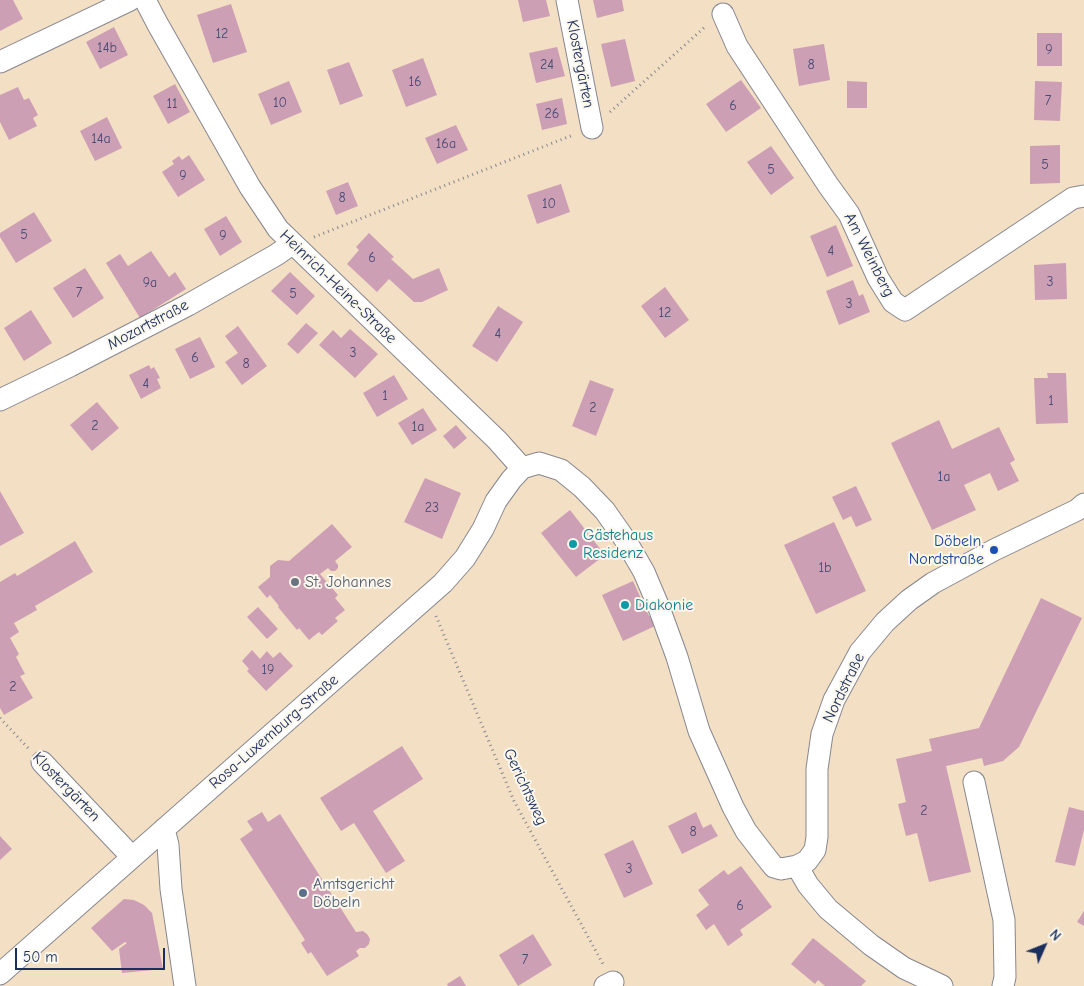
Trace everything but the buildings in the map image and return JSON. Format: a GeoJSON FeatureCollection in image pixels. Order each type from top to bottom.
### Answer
{"type":"FeatureCollection","features":[{"type":"Feature","properties":{"kind":"street"},"geometry":{"type":"LineString","coordinates":[[0,62],[130,0]]}},
{"type":"Feature","properties":{"kind":"street","name":"Heinrich-Heine-Straße"},"geometry":{"type":"LineString","coordinates":[[146,0],[157,23],[250,187],[278,229],[497,440],[522,468]]}},
{"type":"Feature","properties":{"kind":"street","name":"Klostergärten"},"geometry":{"type":"LineString","coordinates":[[567,0],[592,128]]}},
{"type":"Feature","properties":{"kind":"street","name":"Am Weinberg"},"geometry":{"type":"LineString","coordinates":[[723,14],[737,46],[828,186],[849,214],[878,278],[893,302],[905,310],[1073,198],[1084,196]]}},
{"type":"Feature","properties":{"kind":"street","name":"Mozartstraße"},"geometry":{"type":"LineString","coordinates":[[0,400],[70,366],[188,304],[276,255],[292,244]]}},
{"type":"Feature","properties":{"kind":"street"},"geometry":{"type":"LineString","coordinates":[[522,468],[539,463],[561,470],[582,487],[599,505],[626,541],[644,572],[658,605],[677,657],[699,731],[733,807],[746,831],[774,867],[781,869],[797,866],[808,885],[834,913],[871,945],[904,968],[919,982],[942,986]]}},
{"type":"Feature","properties":{"kind":"street","name":"Rosa-Luxemburg-Straße"},"geometry":{"type":"LineString","coordinates":[[0,974],[443,583],[465,558],[483,530],[496,501],[522,468]]}},
{"type":"Feature","properties":{"kind":"street","name":"Nordstraße"},"geometry":{"type":"LineString","coordinates":[[797,866],[807,861],[814,850],[817,837],[817,769],[822,734],[834,700],[860,652],[885,622],[909,600],[933,582],[994,550],[1078,510],[1084,504]]}},
{"type":"Feature","properties":{"kind":"street","name":"Klostergärten"},"geometry":{"type":"LineString","coordinates":[[42,762],[132,857]]}},
{"type":"Feature","properties":{"kind":"street"},"geometry":{"type":"LineString","coordinates":[[974,782],[1004,920],[1005,977],[1003,986]]}},
{"type":"Feature","properties":{"kind":"street"},"geometry":{"type":"LineString","coordinates":[[164,829],[185,986]]}},
{"type":"Feature","properties":{"kind":"path"},"geometry":{"type":"LineString","coordinates":[[292,244],[305,241],[592,128],[712,20],[723,14]]}},
{"type":"Feature","properties":{"kind":"path","name":"Gerichtsweg"},"geometry":{"type":"LineString","coordinates":[[428,597],[514,800],[609,984]]}},
{"type":"Feature","properties":{"kind":"path","name":"Klostergärten"},"geometry":{"type":"LineString","coordinates":[[0,718],[42,762]]}},
{"type":"Feature","properties":{"kind":"place","name":"Gästehaus Residenz"},"geometry":{"type":"Point","coordinates":[573,544]}},
{"type":"Feature","properties":{"kind":"place","name":"Döbeln, Nordstraße"},"geometry":{"type":"Point","coordinates":[994,550]}},
{"type":"Feature","properties":{"kind":"place","name":"St. Johannes"},"geometry":{"type":"Point","coordinates":[295,582]}},
{"type":"Feature","properties":{"kind":"place","name":"Diakonie"},"geometry":{"type":"Point","coordinates":[625,605]}},
{"type":"Feature","properties":{"kind":"place","name":"Amtsgericht Döbeln"},"geometry":{"type":"Point","coordinates":[303,893]}}]}
